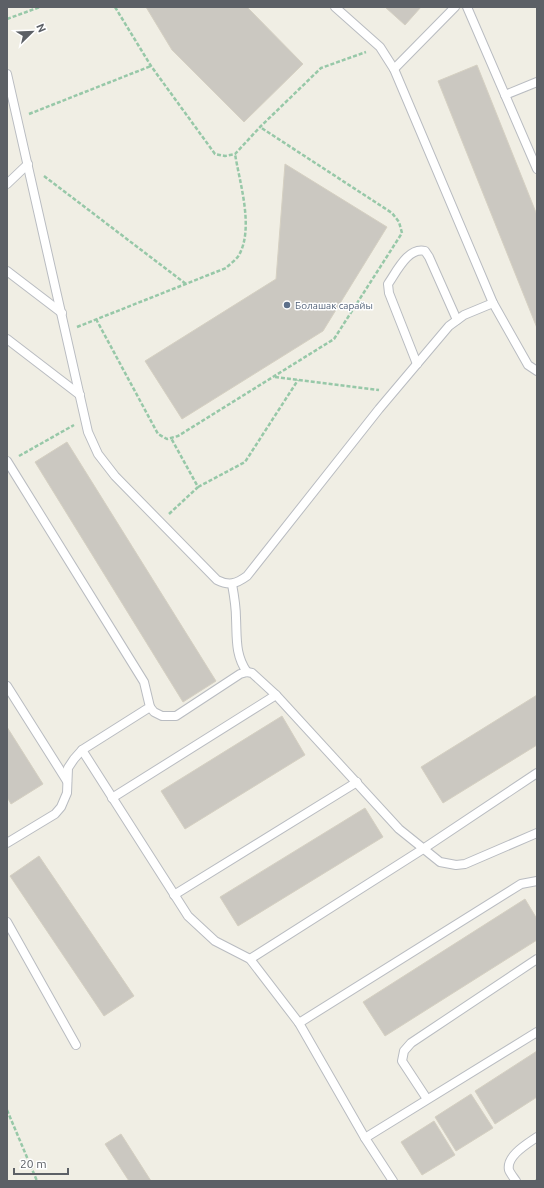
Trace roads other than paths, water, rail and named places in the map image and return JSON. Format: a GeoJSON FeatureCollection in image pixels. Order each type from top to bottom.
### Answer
{"type":"FeatureCollection","features":[{"type":"Feature","properties":{"kind":"lane"},"geometry":{"type":"LineString","coordinates":[[335,7],[380,47],[394,69],[493,303],[528,365],[537,370]]}},
{"type":"Feature","properties":{"kind":"lane"},"geometry":{"type":"LineString","coordinates":[[394,69],[455,7]]}},
{"type":"Feature","properties":{"kind":"lane"},"geometry":{"type":"LineString","coordinates":[[467,7],[537,169]]}},
{"type":"Feature","properties":{"kind":"lane"},"geometry":{"type":"LineString","coordinates":[[7,74],[85,418],[93,444],[106,465],[217,580],[225,584],[232,584],[246,576],[394,391],[449,326],[457,320],[493,303]]}},
{"type":"Feature","properties":{"kind":"lane"},"geometry":{"type":"LineString","coordinates":[[505,96],[537,82]]}},
{"type":"Feature","properties":{"kind":"lane"},"geometry":{"type":"LineString","coordinates":[[7,184],[28,164]]}},
{"type":"Feature","properties":{"kind":"lane"},"geometry":{"type":"LineString","coordinates":[[417,364],[389,294],[388,284],[411,253],[418,250],[425,251],[457,320]]}},
{"type":"Feature","properties":{"kind":"lane"},"geometry":{"type":"LineString","coordinates":[[7,271],[62,313]]}},
{"type":"Feature","properties":{"kind":"lane"},"geometry":{"type":"LineString","coordinates":[[7,339],[80,395]]}},
{"type":"Feature","properties":{"kind":"lane"},"geometry":{"type":"LineString","coordinates":[[8,462],[144,682],[150,707],[154,712],[162,716],[176,716],[240,674],[248,672]]}},
{"type":"Feature","properties":{"kind":"lane"},"geometry":{"type":"LineString","coordinates":[[232,584],[236,618],[236,641],[242,664],[248,672],[257,676],[276,695],[399,829],[423,849],[440,862],[456,865],[465,864],[537,833]]}},
{"type":"Feature","properties":{"kind":"lane"},"geometry":{"type":"LineString","coordinates":[[7,686],[66,781]]}},
{"type":"Feature","properties":{"kind":"lane"},"geometry":{"type":"LineString","coordinates":[[112,798],[276,695]]}},
{"type":"Feature","properties":{"kind":"lane"},"geometry":{"type":"LineString","coordinates":[[7,843],[55,814],[61,806],[67,793],[66,781],[68,768],[82,750],[150,707]]}},
{"type":"Feature","properties":{"kind":"lane"},"geometry":{"type":"LineString","coordinates":[[82,750],[188,916],[215,941],[250,959],[299,1023],[366,1138],[393,1181]]}},
{"type":"Feature","properties":{"kind":"lane"},"geometry":{"type":"LineString","coordinates":[[250,959],[423,849],[537,773]]}},
{"type":"Feature","properties":{"kind":"lane"},"geometry":{"type":"LineString","coordinates":[[174,894],[357,782]]}},
{"type":"Feature","properties":{"kind":"lane"},"geometry":{"type":"LineString","coordinates":[[299,1023],[521,884],[537,881]]}},
{"type":"Feature","properties":{"kind":"lane"},"geometry":{"type":"LineString","coordinates":[[7,922],[76,1045]]}},
{"type":"Feature","properties":{"kind":"lane"},"geometry":{"type":"LineString","coordinates":[[427,1099],[402,1062],[404,1051],[411,1043],[537,959]]}},
{"type":"Feature","properties":{"kind":"lane"},"geometry":{"type":"LineString","coordinates":[[366,1138],[537,1032]]}},
{"type":"Feature","properties":{"kind":"lane"},"geometry":{"type":"LineString","coordinates":[[516,1181],[509,1170],[509,1162],[516,1153],[537,1137]]}},
{"type":"Feature","properties":{"kind":"place","name":"Болашак сарайы"},"geometry":{"type":"Point","coordinates":[287,305]}}]}
